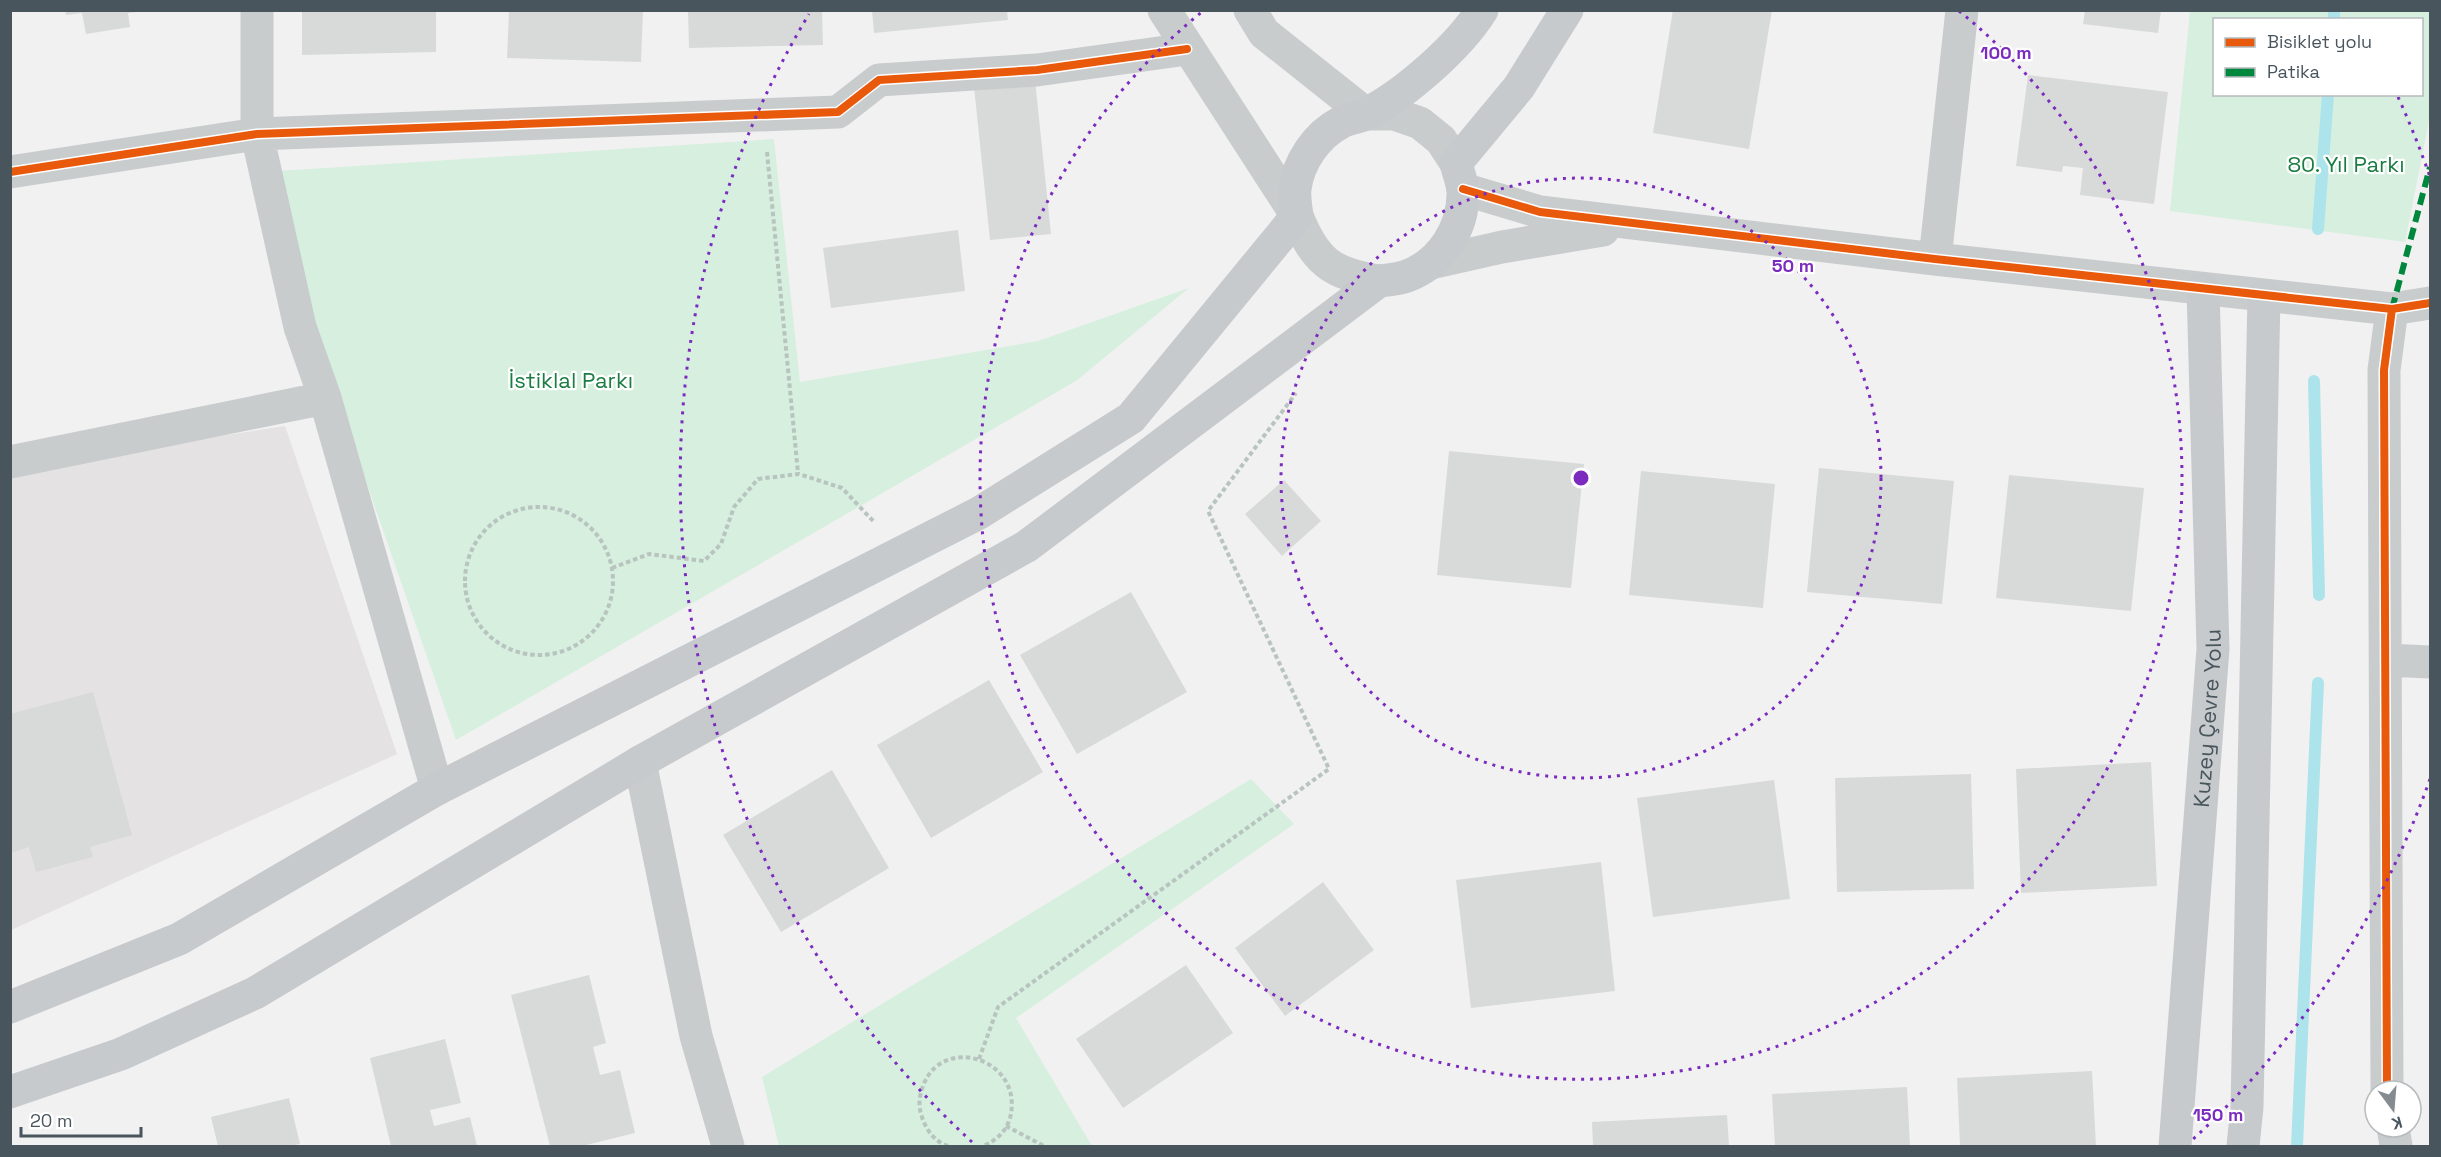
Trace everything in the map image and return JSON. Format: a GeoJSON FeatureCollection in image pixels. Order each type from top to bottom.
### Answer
{"type":"FeatureCollection","features":[{"type":"Feature","properties":{"kind":"main road"},"geometry":{"type":"LineString","coordinates":[[10,1007],[179,939],[437,789],[979,513],[1131,418],[1297,216],[1295,188],[1303,162],[1318,139],[1340,123],[1366,114],[1425,74],[1474,22],[1482,10]]}},
{"type":"Feature","properties":{"kind":"main road"},"geometry":{"type":"LineString","coordinates":[[10,1092],[121,1054],[255,993],[640,762],[1027,546],[1379,281],[1407,276],[1431,263],[1450,242],[1461,217],[1460,176],[1567,10]]}},
{"type":"Feature","properties":{"kind":"main road","name":"Kuzey Çevre Yolu"},"geometry":{"type":"LineString","coordinates":[[2175,1146],[2213,649],[2203,289]]}},
{"type":"Feature","properties":{"kind":"main road","name":"Kuzey Çevre Yolu"},"geometry":{"type":"LineString","coordinates":[[2243,1146],[2248,1083],[2264,296]]}},
{"type":"Feature","properties":{"kind":"street"},"geometry":{"type":"LineString","coordinates":[[257,10],[257,134],[300,327],[325,398],[437,789]]}},
{"type":"Feature","properties":{"kind":"street"},"geometry":{"type":"LineString","coordinates":[[1164,10],[1187,49],[1297,216],[1307,242],[1327,263],[1352,277],[1379,281]]}},
{"type":"Feature","properties":{"kind":"street"},"geometry":{"type":"LineString","coordinates":[[1250,10],[1264,33],[1366,114],[1394,114],[1420,123],[1442,140],[1460,176],[1540,212],[2264,296],[2392,309],[2430,303]]}},
{"type":"Feature","properties":{"kind":"street"},"geometry":{"type":"LineString","coordinates":[[1935,259],[1962,10]]}},
{"type":"Feature","properties":{"kind":"street"},"geometry":{"type":"LineString","coordinates":[[10,172],[257,134],[838,112],[879,80],[1037,70],[1187,49]]}},
{"type":"Feature","properties":{"kind":"street"},"geometry":{"type":"LineString","coordinates":[[1431,263],[1502,247],[1640,224]]}},
{"type":"Feature","properties":{"kind":"street"},"geometry":{"type":"LineString","coordinates":[[2387,1079],[2385,370],[2392,309]]}},
{"type":"Feature","properties":{"kind":"street"},"geometry":{"type":"LineString","coordinates":[[10,462],[325,398]]}},
{"type":"Feature","properties":{"kind":"street"},"geometry":{"type":"LineString","coordinates":[[2385,660],[2430,662]]}},
{"type":"Feature","properties":{"kind":"street"},"geometry":{"type":"LineString","coordinates":[[640,762],[696,1036],[728,1146]]}},
{"type":"Feature","properties":{"kind":"path"},"geometry":{"type":"LineString","coordinates":[[764,116],[798,474]]}},
{"type":"Feature","properties":{"kind":"path"},"geometry":{"type":"LineString","coordinates":[[979,1059],[998,1007],[1329,770],[1208,511],[1301,387]]}},
{"type":"Feature","properties":{"kind":"path"},"geometry":{"type":"LineString","coordinates":[[612,568],[649,554],[704,561],[721,544],[734,507],[758,479],[798,474],[842,488],[902,552]]}},
{"type":"Feature","properties":{"kind":"path"},"geometry":{"type":"LineString","coordinates":[[546,508],[558,511],[569,514],[590,526],[604,545],[612,568],[613,592],[606,615],[591,634],[572,648],[549,655],[523,654],[500,645],[481,628],[469,606],[465,580],[473,549],[482,535],[500,519],[522,509],[546,508]]}},
{"type":"Feature","properties":{"kind":"path"},"geometry":{"type":"LineString","coordinates":[[948,1146],[933,1137],[924,1125],[919,1110],[920,1096],[925,1081],[935,1068],[948,1060],[963,1057],[979,1059],[993,1066],[1004,1076],[1011,1090],[1012,1106],[1006,1126],[1001,1135],[982,1146]]}},
{"type":"Feature","properties":{"kind":"path"},"geometry":{"type":"LineString","coordinates":[[1006,1126],[1044,1146]]}},
{"type":"Feature","properties":{"kind":"shaded area"},"geometry":{"type":"Polygon","coordinates":[[[285,426],[397,754],[11,930],[11,468],[285,426]]]}},
{"type":"Feature","properties":{"kind":"green space","name":"80. Yıl Parkı"},"geometry":{"type":"Polygon","coordinates":[[[2190,11],[2430,11],[2430,116],[2405,242],[2170,211],[2190,11]]]}},
{"type":"Feature","properties":{"kind":"green space","name":"İstiklal Parkı"},"geometry":{"type":"Polygon","coordinates":[[[774,139],[800,382],[1038,341],[1189,288],[1076,381],[456,740],[283,243],[278,171],[774,139]]]}},
{"type":"Feature","properties":{"kind":"green space"},"geometry":{"type":"Polygon","coordinates":[[[1251,779],[1294,824],[1016,1018],[1092,1146],[779,1146],[762,1077],[1251,779]]]}},
{"type":"Feature","properties":{"kind":"building"},"geometry":{"type":"Polygon","coordinates":[[[65,10],[135,10],[136,12],[128,13],[130,27],[86,34],[82,13],[66,15],[65,10]]]}},
{"type":"Feature","properties":{"kind":"building"},"geometry":{"type":"Polygon","coordinates":[[[302,10],[436,10],[436,52],[302,55],[302,10]]]}},
{"type":"Feature","properties":{"kind":"building"},"geometry":{"type":"Polygon","coordinates":[[[509,10],[643,10],[641,62],[507,58],[509,10]]]}},
{"type":"Feature","properties":{"kind":"building"},"geometry":{"type":"Polygon","coordinates":[[[688,10],[822,10],[823,45],[689,48],[688,10]]]}},
{"type":"Feature","properties":{"kind":"building"},"geometry":{"type":"Polygon","coordinates":[[[872,10],[1007,10],[1008,20],[874,33],[872,10]]]}},
{"type":"Feature","properties":{"kind":"building"},"geometry":{"type":"Polygon","coordinates":[[[1673,10],[1772,10],[1749,149],[1653,133],[1673,10]]]}},
{"type":"Feature","properties":{"kind":"building"},"geometry":{"type":"Polygon","coordinates":[[[2085,10],[2161,10],[2158,33],[2083,24],[2085,10]]]}},
{"type":"Feature","properties":{"kind":"building"},"geometry":{"type":"Polygon","coordinates":[[[2028,75],[2168,92],[2154,204],[2080,195],[2083,168],[2063,166],[2062,172],[2016,166],[2028,75]]]}},
{"type":"Feature","properties":{"kind":"building"},"geometry":{"type":"Polygon","coordinates":[[[1035,80],[1051,234],[990,240],[974,87],[1035,80]]]}},
{"type":"Feature","properties":{"kind":"building"},"geometry":{"type":"Polygon","coordinates":[[[958,230],[965,291],[831,308],[823,248],[958,230]]]}},
{"type":"Feature","properties":{"kind":"building"},"geometry":{"type":"Polygon","coordinates":[[[1449,451],[1584,464],[1571,588],[1437,575],[1449,451]]]}},
{"type":"Feature","properties":{"kind":"building"},"geometry":{"type":"Polygon","coordinates":[[[1819,468],[1954,481],[1942,604],[1807,592],[1819,468]]]}},
{"type":"Feature","properties":{"kind":"building"},"geometry":{"type":"Polygon","coordinates":[[[1641,471],[1775,484],[1763,608],[1629,595],[1641,471]]]}},
{"type":"Feature","properties":{"kind":"building"},"geometry":{"type":"Polygon","coordinates":[[[2009,475],[2144,488],[2131,611],[1996,598],[2009,475]]]}},
{"type":"Feature","properties":{"kind":"building"},"geometry":{"type":"Polygon","coordinates":[[[1284,480],[1321,521],[1282,556],[1245,514],[1284,480]]]}},
{"type":"Feature","properties":{"kind":"building"},"geometry":{"type":"Polygon","coordinates":[[[1131,592],[1187,692],[1077,754],[1020,655],[1131,592]]]}},
{"type":"Feature","properties":{"kind":"building"},"geometry":{"type":"Polygon","coordinates":[[[989,680],[1043,772],[931,838],[877,745],[989,680]]]}},
{"type":"Feature","properties":{"kind":"building"},"geometry":{"type":"Polygon","coordinates":[[[93,692],[132,835],[90,847],[93,857],[36,872],[29,847],[10,853],[10,714],[93,692]]]}},
{"type":"Feature","properties":{"kind":"building"},"geometry":{"type":"Polygon","coordinates":[[[2151,762],[2157,886],[2021,893],[2016,769],[2151,762]]]}},
{"type":"Feature","properties":{"kind":"building"},"geometry":{"type":"Polygon","coordinates":[[[832,770],[889,868],[781,932],[723,835],[832,770]]]}},
{"type":"Feature","properties":{"kind":"building"},"geometry":{"type":"Polygon","coordinates":[[[1971,774],[1974,889],[1837,892],[1835,778],[1971,774]]]}},
{"type":"Feature","properties":{"kind":"building"},"geometry":{"type":"Polygon","coordinates":[[[1774,780],[1790,899],[1653,917],[1637,798],[1774,780]]]}},
{"type":"Feature","properties":{"kind":"building"},"geometry":{"type":"Polygon","coordinates":[[[1601,862],[1615,991],[1471,1008],[1456,880],[1601,862]]]}},
{"type":"Feature","properties":{"kind":"building"},"geometry":{"type":"Polygon","coordinates":[[[1323,882],[1374,950],[1285,1016],[1235,948],[1323,882]]]}},
{"type":"Feature","properties":{"kind":"building"},"geometry":{"type":"Polygon","coordinates":[[[1186,965],[1233,1033],[1123,1108],[1076,1039],[1186,965]]]}},
{"type":"Feature","properties":{"kind":"building"},"geometry":{"type":"Polygon","coordinates":[[[589,975],[606,1043],[593,1047],[600,1075],[620,1070],[635,1133],[582,1146],[550,1146],[511,995],[589,975]]]}},
{"type":"Feature","properties":{"kind":"building"},"geometry":{"type":"Polygon","coordinates":[[[445,1039],[461,1103],[430,1110],[434,1126],[470,1117],[477,1146],[391,1146],[370,1058],[445,1039]]]}},
{"type":"Feature","properties":{"kind":"building"},"geometry":{"type":"Polygon","coordinates":[[[2092,1071],[2096,1146],[1960,1146],[1957,1078],[2092,1071]]]}},
{"type":"Feature","properties":{"kind":"building"},"geometry":{"type":"Polygon","coordinates":[[[1907,1087],[1910,1146],[1775,1146],[1772,1094],[1907,1087]]]}},
{"type":"Feature","properties":{"kind":"building"},"geometry":{"type":"Polygon","coordinates":[[[289,1098],[300,1144],[218,1146],[211,1117],[289,1098]]]}},
{"type":"Feature","properties":{"kind":"building"},"geometry":{"type":"Polygon","coordinates":[[[1727,1115],[1729,1146],[1593,1146],[1592,1122],[1727,1115]]]}},
{"type":"Feature","properties":{"kind":"waterway"},"geometry":{"type":"LineString","coordinates":[[2334,10],[2334,18]]}},
{"type":"Feature","properties":{"kind":"waterway"},"geometry":{"type":"LineString","coordinates":[[2318,229],[2328,96]]}},
{"type":"Feature","properties":{"kind":"waterway"},"geometry":{"type":"LineString","coordinates":[[2314,381],[2319,595]]}},
{"type":"Feature","properties":{"kind":"waterway"},"geometry":{"type":"LineString","coordinates":[[2297,1146],[2318,683]]}},
{"type":"Feature","properties":{"kind":"marked path"},"geometry":{"type":"LineString","coordinates":[[2392,309],[2430,167]]}},
{"type":"Feature","properties":{"kind":"cycle path"},"geometry":{"type":"LineString","coordinates":[[10,172],[257,134],[838,112],[879,80],[1037,70],[1187,49]]}},
{"type":"Feature","properties":{"kind":"cycle path"},"geometry":{"type":"LineString","coordinates":[[1463,189],[1540,212],[1935,259],[2392,309],[2430,303]]}},
{"type":"Feature","properties":{"kind":"cycle path"},"geometry":{"type":"LineString","coordinates":[[2387,1079],[2384,370],[2392,309]]}}]}
